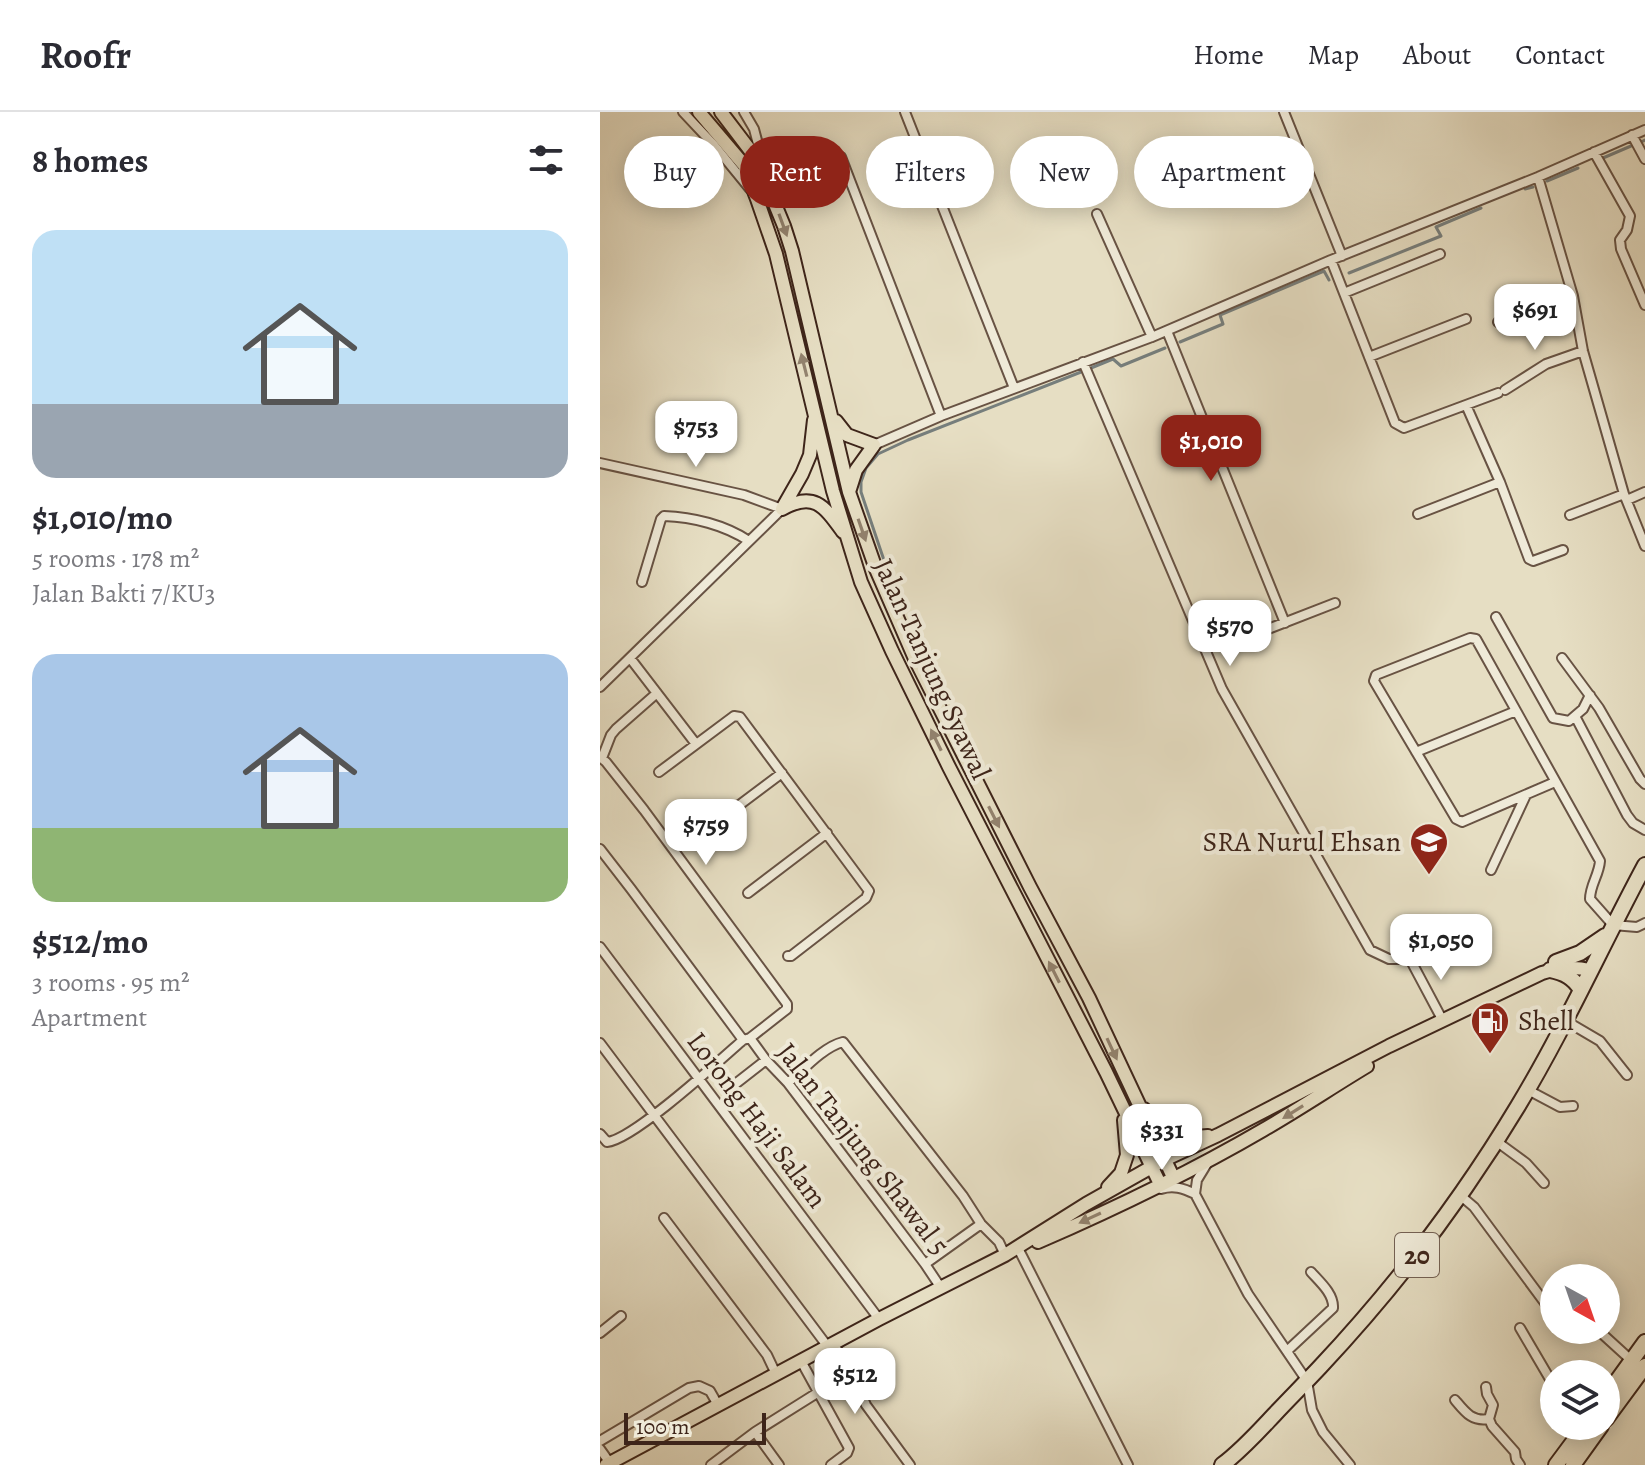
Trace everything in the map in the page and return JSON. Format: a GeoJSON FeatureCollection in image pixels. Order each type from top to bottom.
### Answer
{"type":"FeatureCollection","features":[{"type":"Feature","properties":{"kind":"highway","name":"20"},"geometry":{"type":"LineString","coordinates":[[1226,1463],[1307,1381],[1408,1267],[1461,1196],[1528,1090],[1645,865]]}},
{"type":"Feature","properties":{"kind":"highway"},"geometry":{"type":"LineString","coordinates":[[1553,966],[1580,953],[1610,930]]}},
{"type":"Feature","properties":{"kind":"highway"},"geometry":{"type":"LineString","coordinates":[[1553,966],[1570,977],[1581,990]]}},
{"type":"Feature","properties":{"kind":"highway"},"geometry":{"type":"LineString","coordinates":[[1620,1394],[1638,1363],[1645,1342]]}},
{"type":"Feature","properties":{"kind":"highway"},"geometry":{"type":"LineString","coordinates":[[1620,1382],[1638,1363]]}},
{"type":"Feature","properties":{"kind":"highway"},"geometry":{"type":"LineString","coordinates":[[1556,1465],[1575,1440]]}},
{"type":"Feature","properties":{"kind":"highway"},"geometry":{"type":"LineString","coordinates":[[1580,1462],[1593,1440]]}},
{"type":"Feature","properties":{"kind":"main road","name":"Jalan Tanjung Syawal"},"geometry":{"type":"LineString","coordinates":[[699,112],[740,160]]}},
{"type":"Feature","properties":{"kind":"main road","name":"Jalan Tanjung Syawal"},"geometry":{"type":"LineString","coordinates":[[721,112],[740,137]]}},
{"type":"Feature","properties":{"kind":"main road","name":"Jalan Tanjung Syawal"},"geometry":{"type":"LineString","coordinates":[[760,208],[776,254],[833,491],[861,582],[894,656],[1160,1184]]}},
{"type":"Feature","properties":{"kind":"main road","name":"Jalan Tanjung Syawal"},"geometry":{"type":"LineString","coordinates":[[776,208],[792,251],[849,492],[876,569],[916,661],[1089,998],[1173,1177]]}},
{"type":"Feature","properties":{"kind":"main road"},"geometry":{"type":"LineString","coordinates":[[782,509],[810,455],[815,412]]}},
{"type":"Feature","properties":{"kind":"main road"},"geometry":{"type":"LineString","coordinates":[[832,415],[847,435],[874,445],[856,470],[849,492]]}},
{"type":"Feature","properties":{"kind":"main road"},"geometry":{"type":"LineString","coordinates":[[782,509],[805,500],[819,503],[850,541]]}},
{"type":"Feature","properties":{"kind":"main road"},"geometry":{"type":"LineString","coordinates":[[608,1464],[1005,1255],[1164,1160],[1389,1046],[1553,966],[1592,967]]}},
{"type":"Feature","properties":{"kind":"main road"},"geometry":{"type":"LineString","coordinates":[[1005,1255],[1064,1231],[1212,1158],[1262,1131],[1431,1027]]}},
{"type":"Feature","properties":{"kind":"main road"},"geometry":{"type":"LineString","coordinates":[[1132,1094],[1166,1131],[1183,1137],[1218,1135]]}},
{"type":"Feature","properties":{"kind":"main road"},"geometry":{"type":"LineString","coordinates":[[1086,1204],[1121,1173],[1127,1155],[1121,1105]]}},
{"type":"Feature","properties":{"kind":"street"},"geometry":{"type":"LineString","coordinates":[[683,112],[740,177]]}},
{"type":"Feature","properties":{"kind":"street"},"geometry":{"type":"LineString","coordinates":[[744,112],[756,136]]}},
{"type":"Feature","properties":{"kind":"street"},"geometry":{"type":"LineString","coordinates":[[905,112],[1014,388]]}},
{"type":"Feature","properties":{"kind":"street"},"geometry":{"type":"LineString","coordinates":[[1284,112],[1342,256]]}},
{"type":"Feature","properties":{"kind":"street"},"geometry":{"type":"LineString","coordinates":[[874,445],[941,416],[1167,331],[1645,130]]}},
{"type":"Feature","properties":{"kind":"street"},"geometry":{"type":"LineString","coordinates":[[1632,135],[1645,159]]}},
{"type":"Feature","properties":{"kind":"street"},"geometry":{"type":"LineString","coordinates":[[1594,152],[1630,216],[1627,230],[1620,240],[1621,249],[1645,305]]}},
{"type":"Feature","properties":{"kind":"street"},"geometry":{"type":"LineString","coordinates":[[1538,177],[1573,296],[1583,351],[1625,497],[1645,546]]}},
{"type":"Feature","properties":{"kind":"street"},"geometry":{"type":"LineString","coordinates":[[850,180],[941,416]]}},
{"type":"Feature","properties":{"kind":"street"},"geometry":{"type":"LineString","coordinates":[[1097,214],[1152,337]]}},
{"type":"Feature","properties":{"kind":"street"},"geometry":{"type":"LineString","coordinates":[[1344,293],[1440,254]]}},
{"type":"Feature","properties":{"kind":"street"},"geometry":{"type":"LineString","coordinates":[[1331,260],[1395,423],[1404,428],[1501,392],[1546,364],[1583,351]]}},
{"type":"Feature","properties":{"kind":"street"},"geometry":{"type":"LineString","coordinates":[[1498,322],[1573,296]]}},
{"type":"Feature","properties":{"kind":"street"},"geometry":{"type":"LineString","coordinates":[[1369,357],[1466,319]]}},
{"type":"Feature","properties":{"kind":"street"},"geometry":{"type":"LineString","coordinates":[[1167,331],[1285,623]]}},
{"type":"Feature","properties":{"kind":"street"},"geometry":{"type":"LineString","coordinates":[[1083,362],[1222,689],[1370,950],[1389,959],[1410,959],[1443,1021]]}},
{"type":"Feature","properties":{"kind":"street"},"geometry":{"type":"LineString","coordinates":[[1466,405],[1529,559],[1533,561],[1563,550]]}},
{"type":"Feature","properties":{"kind":"street"},"geometry":{"type":"LineString","coordinates":[[600,463],[744,495],[782,509],[600,687]]}},
{"type":"Feature","properties":{"kind":"street"},"geometry":{"type":"LineString","coordinates":[[1418,514],[1500,482]]}},
{"type":"Feature","properties":{"kind":"street"},"geometry":{"type":"LineString","coordinates":[[1570,515],[1645,492]]}},
{"type":"Feature","properties":{"kind":"street"},"geometry":{"type":"LineString","coordinates":[[642,582],[664,516],[728,528],[749,541]]}},
{"type":"Feature","properties":{"kind":"street"},"geometry":{"type":"LineString","coordinates":[[1237,641],[1335,603]]}},
{"type":"Feature","properties":{"kind":"street"},"geometry":{"type":"LineString","coordinates":[[1496,617],[1553,718],[1569,721],[1583,709],[1590,695]]}},
{"type":"Feature","properties":{"kind":"street"},"geometry":{"type":"LineString","coordinates":[[1555,782],[1462,822],[1456,819],[1374,681],[1376,675],[1470,638],[1476,639],[1600,861],[1590,899],[1610,930],[1645,923]]}},
{"type":"Feature","properties":{"kind":"street"},"geometry":{"type":"LineString","coordinates":[[630,658],[696,744]]}},
{"type":"Feature","properties":{"kind":"street"},"geometry":{"type":"LineString","coordinates":[[1562,658],[1599,708],[1645,784]]}},
{"type":"Feature","properties":{"kind":"street"},"geometry":{"type":"LineString","coordinates":[[600,1134],[611,1143],[655,1114],[787,1009],[787,1004],[644,810],[601,758],[616,729],[657,693]]}},
{"type":"Feature","properties":{"kind":"street"},"geometry":{"type":"LineString","coordinates":[[1416,752],[1516,711]]}},
{"type":"Feature","properties":{"kind":"street"},"geometry":{"type":"LineString","coordinates":[[659,772],[737,715],[869,891],[788,956]]}},
{"type":"Feature","properties":{"kind":"street"},"geometry":{"type":"LineString","coordinates":[[1575,716],[1627,815],[1645,830]]}},
{"type":"Feature","properties":{"kind":"street"},"geometry":{"type":"LineString","coordinates":[[702,833],[782,773]]}},
{"type":"Feature","properties":{"kind":"street"},"geometry":{"type":"LineString","coordinates":[[1491,870],[1527,794]]}},
{"type":"Feature","properties":{"kind":"street"},"geometry":{"type":"LineString","coordinates":[[748,893],[827,833]]}},
{"type":"Feature","properties":{"kind":"street","name":"Jalan Tanjung Shawal 5"},"geometry":{"type":"LineString","coordinates":[[600,849],[746,1039],[788,1083],[941,1288]]}},
{"type":"Feature","properties":{"kind":"street","name":"Lorong Haji Salam"},"geometry":{"type":"LineString","coordinates":[[600,947],[879,1319]]}},
{"type":"Feature","properties":{"kind":"street"},"geometry":{"type":"LineString","coordinates":[[1566,1021],[1600,1041],[1627,1075]]}},
{"type":"Feature","properties":{"kind":"street"},"geometry":{"type":"LineString","coordinates":[[788,1083],[815,1059],[843,1042],[963,1196],[981,1224],[999,1242],[1005,1255]]}},
{"type":"Feature","properties":{"kind":"street"},"geometry":{"type":"LineString","coordinates":[[600,1043],[847,1363],[866,1405],[910,1465]]}},
{"type":"Feature","properties":{"kind":"street"},"geometry":{"type":"LineString","coordinates":[[734,1085],[766,1060]]}},
{"type":"Feature","properties":{"kind":"street"},"geometry":{"type":"LineString","coordinates":[[1528,1090],[1560,1107],[1573,1106]]}},
{"type":"Feature","properties":{"kind":"street"},"geometry":{"type":"LineString","coordinates":[[1496,1141],[1526,1163],[1544,1183]]}},
{"type":"Feature","properties":{"kind":"street"},"geometry":{"type":"LineString","coordinates":[[1195,1194],[1197,1180],[1212,1158]]}},
{"type":"Feature","properties":{"kind":"street"},"geometry":{"type":"LineString","coordinates":[[1128,1200],[1167,1187],[1185,1189],[1195,1194],[1248,1294],[1307,1381],[1312,1410],[1323,1432],[1350,1465]]}},
{"type":"Feature","properties":{"kind":"street"},"geometry":{"type":"LineString","coordinates":[[1461,1196],[1474,1207],[1540,1296]]}},
{"type":"Feature","properties":{"kind":"street"},"geometry":{"type":"LineString","coordinates":[[664,1218],[767,1355],[776,1374]]}},
{"type":"Feature","properties":{"kind":"street"},"geometry":{"type":"LineString","coordinates":[[925,1264],[981,1224]]}},
{"type":"Feature","properties":{"kind":"street"},"geometry":{"type":"LineString","coordinates":[[1019,1250],[1128,1465]]}},
{"type":"Feature","properties":{"kind":"street"},"geometry":{"type":"LineString","coordinates":[[1287,1351],[1333,1308],[1332,1297],[1311,1272]]}},
{"type":"Feature","properties":{"kind":"street"},"geometry":{"type":"LineString","coordinates":[[600,1333],[621,1316]]}},
{"type":"Feature","properties":{"kind":"street"},"geometry":{"type":"LineString","coordinates":[[1520,1328],[1540,1362]]}},
{"type":"Feature","properties":{"kind":"street"},"geometry":{"type":"LineString","coordinates":[[1615,1344],[1638,1363]]}},
{"type":"Feature","properties":{"kind":"street"},"geometry":{"type":"LineString","coordinates":[[801,1361],[849,1448],[831,1465]]}},
{"type":"Feature","properties":{"kind":"street"},"geometry":{"type":"LineString","coordinates":[[600,1441],[689,1388],[699,1386],[710,1391],[718,1405]]}},
{"type":"Feature","properties":{"kind":"street"},"geometry":{"type":"LineString","coordinates":[[1486,1387],[1493,1405],[1489,1419],[1492,1426],[1515,1452],[1520,1465]]}},
{"type":"Feature","properties":{"kind":"street"},"geometry":{"type":"LineString","coordinates":[[711,1465],[755,1432],[817,1393]]}},
{"type":"Feature","properties":{"kind":"street"},"geometry":{"type":"LineString","coordinates":[[1455,1400],[1474,1419],[1489,1419]]}},
{"type":"Feature","properties":{"kind":"street"},"geometry":{"type":"LineString","coordinates":[[755,1432],[779,1465]]}},
{"type":"Feature","properties":{"kind":"street"},"geometry":{"type":"LineString","coordinates":[[600,1449],[608,1464]]}},
{"type":"Feature","properties":{"kind":"waterway"},"geometry":{"type":"LineString","coordinates":[[1641,142],[1645,140]]}},
{"type":"Feature","properties":{"kind":"waterway"},"geometry":{"type":"LineString","coordinates":[[1603,158],[1631,146]]}},
{"type":"Feature","properties":{"kind":"waterway"},"geometry":{"type":"LineString","coordinates":[[1547,181],[1578,168]]}},
{"type":"Feature","properties":{"kind":"waterway"},"geometry":{"type":"LineString","coordinates":[[1525,189],[1533,187]]}},
{"type":"Feature","properties":{"kind":"waterway"},"geometry":{"type":"LineString","coordinates":[[1349,273],[1441,236],[1436,227],[1481,208]]}},
{"type":"Feature","properties":{"kind":"waterway"},"geometry":{"type":"LineString","coordinates":[[1180,342],[1223,324],[1220,315],[1324,271],[1329,280]]}},
{"type":"Feature","properties":{"kind":"waterway"},"geometry":{"type":"LineString","coordinates":[[1091,368],[1113,359],[1121,366],[1165,348]]}},
{"type":"Feature","properties":{"kind":"waterway"},"geometry":{"type":"LineString","coordinates":[[891,581],[861,492],[866,468],[878,454],[1081,372]]}},
{"type":"Feature","properties":{"kind":"waterway"},"geometry":{"type":"LineString","coordinates":[[902,615],[922,655]]}},
{"type":"Feature","properties":{"kind":"place","name":"SRA Nurul Ehsan"},"geometry":{"type":"Point","coordinates":[1429,876]}},
{"type":"Feature","properties":{"kind":"place","name":"Shell"},"geometry":{"type":"Point","coordinates":[1490,1055]}}]}
